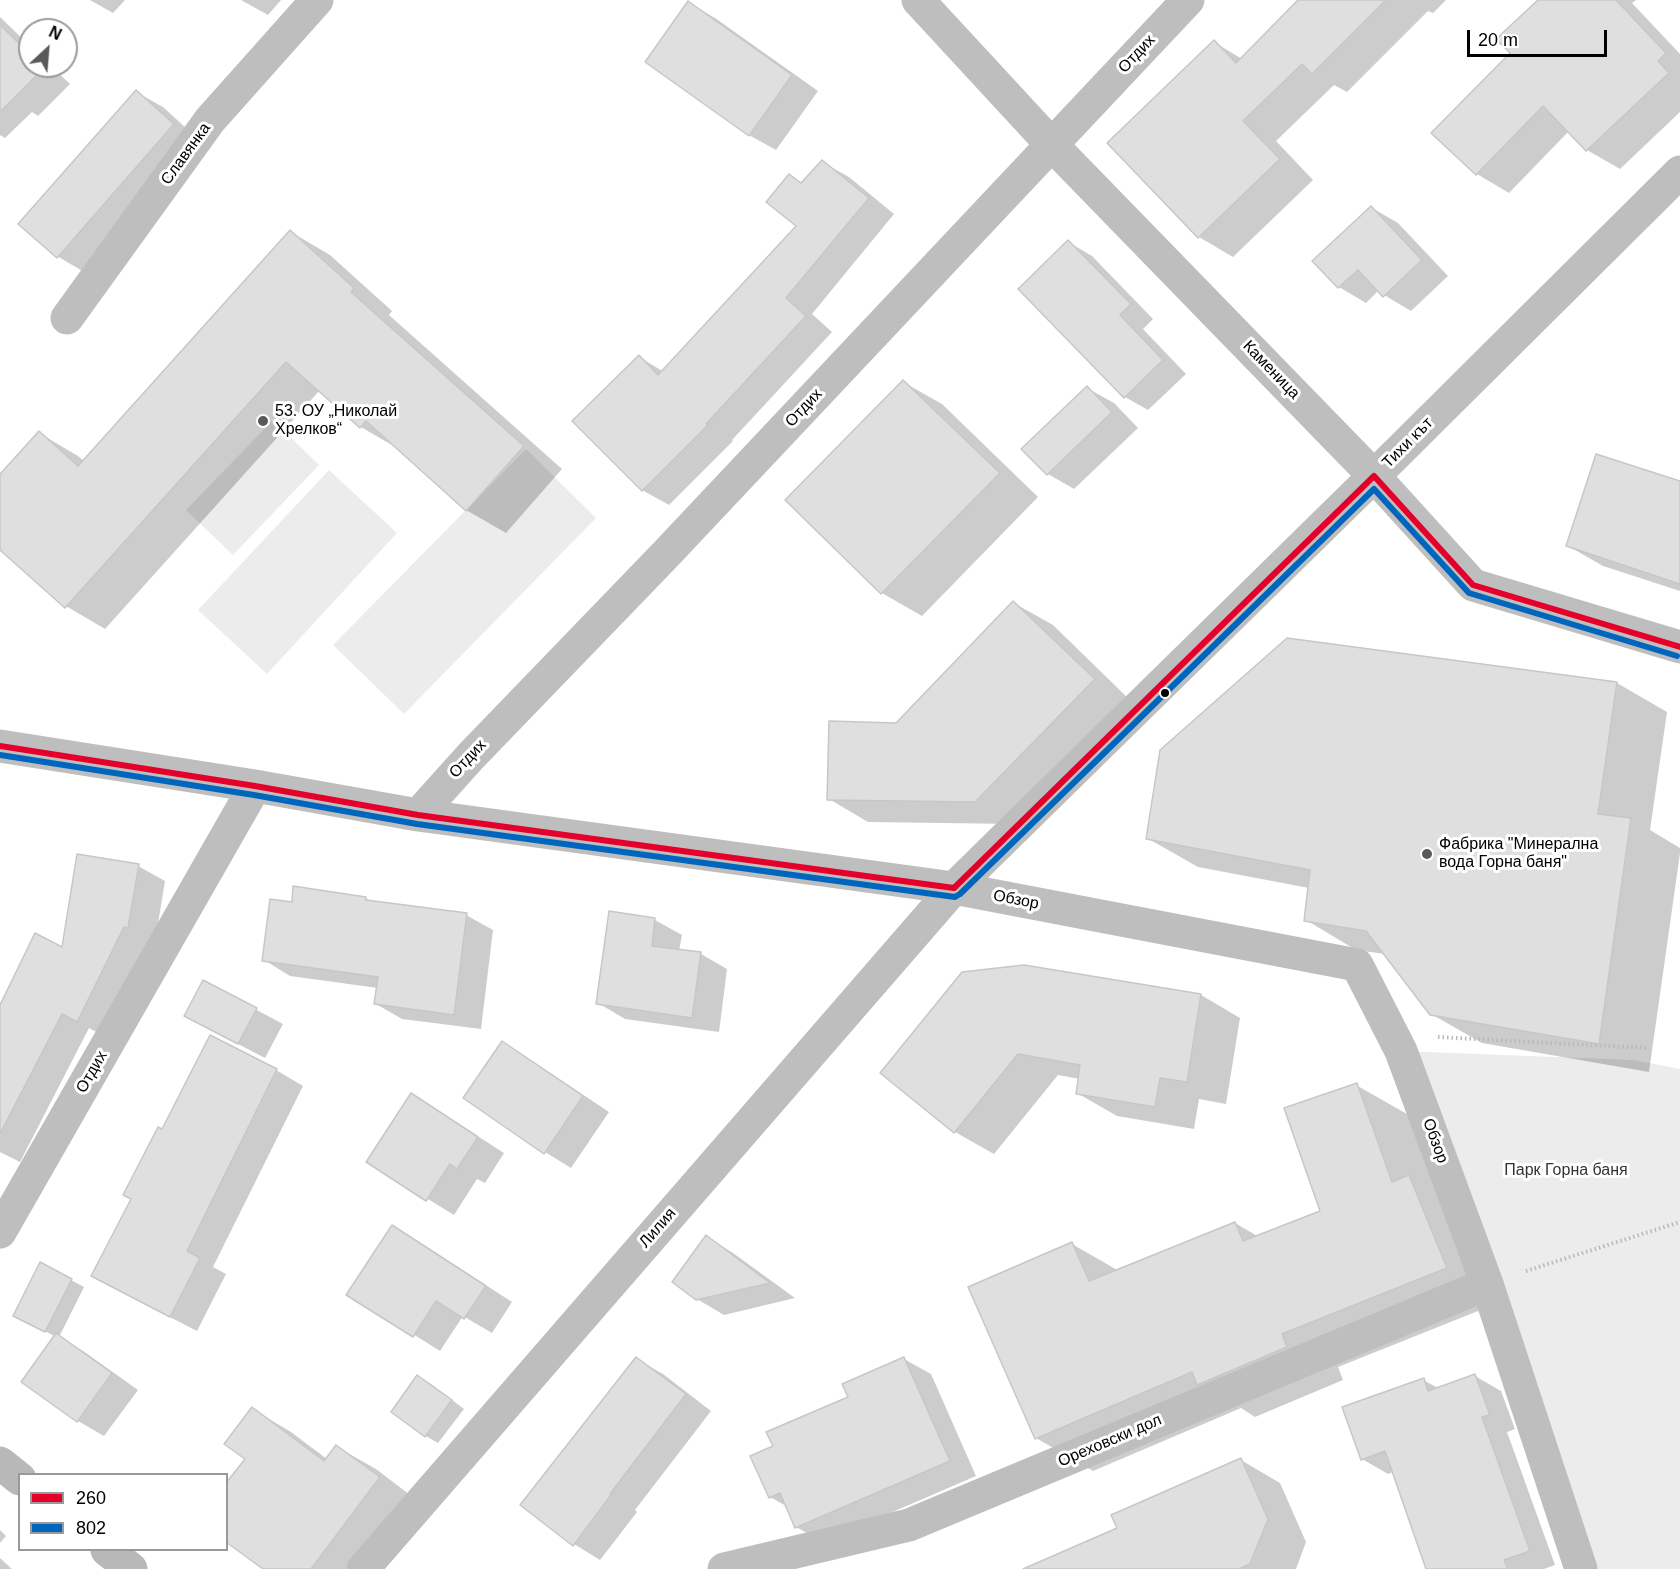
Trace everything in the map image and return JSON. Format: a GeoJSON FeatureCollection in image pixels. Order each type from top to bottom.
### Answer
{"type":"FeatureCollection","features":[{"type":"Feature","properties":{"kind":"street","name":"Славянка"},"geometry":{"type":"LineString","coordinates":[[67,318],[210,120],[317,0]]}},
{"type":"Feature","properties":{"kind":"street","name":"Каменица"},"geometry":{"type":"LineString","coordinates":[[918,0],[1052,145],[1374,477],[1473,585],[1680,647]]}},
{"type":"Feature","properties":{"kind":"street","name":"Отдих"},"geometry":{"type":"LineString","coordinates":[[418,814],[1188,0]]}},
{"type":"Feature","properties":{"kind":"street","name":"Тихи кът"},"geometry":{"type":"LineString","coordinates":[[954,888],[1374,477],[1680,172]]}},
{"type":"Feature","properties":{"kind":"street","name":"Обзор"},"geometry":{"type":"LineString","coordinates":[[0,746],[418,814],[954,888],[1358,965],[1405,1062],[1487,1284],[1581,1569]]}},
{"type":"Feature","properties":{"kind":"street","name":"Отдих"},"geometry":{"type":"LineString","coordinates":[[0,1232],[255,786]]}},
{"type":"Feature","properties":{"kind":"street","name":"Лилия"},"geometry":{"type":"LineString","coordinates":[[363,1569],[954,888]]}},
{"type":"Feature","properties":{"kind":"street","name":"Ореховски дол"},"geometry":{"type":"LineString","coordinates":[[724,1569],[909,1525],[1487,1284]]}},
{"type":"Feature","properties":{"kind":"street"},"geometry":{"type":"LineString","coordinates":[[0,1463],[18,1477]]}},
{"type":"Feature","properties":{"kind":"street"},"geometry":{"type":"LineString","coordinates":[[108,1551],[131,1569]]}},
{"type":"Feature","properties":{"kind":"path"},"geometry":{"type":"LineString","coordinates":[[1393,1034],[1648,1048]]}},
{"type":"Feature","properties":{"kind":"path"},"geometry":{"type":"LineString","coordinates":[[1487,1284],[1680,1222]]}},
{"type":"Feature","properties":{"kind":"green space"},"geometry":{"type":"Polygon","coordinates":[[[273,420],[319,465],[233,555],[186,510],[273,420]]]}},
{"type":"Feature","properties":{"kind":"green space"},"geometry":{"type":"Polygon","coordinates":[[[526,449],[596,518],[404,714],[333,645],[526,449]]]}},
{"type":"Feature","properties":{"kind":"green space"},"geometry":{"type":"Polygon","coordinates":[[[329,470],[397,533],[267,674],[198,610],[329,470]]]}},
{"type":"Feature","properties":{"kind":"green space","name":"Парк Горна баня"},"geometry":{"type":"Polygon","coordinates":[[[1401,1051],[1634,1060],[1680,1069],[1680,1569],[1581,1569],[1401,1051]]]}},
{"type":"Feature","properties":{"kind":"building"},"geometry":{"type":"Polygon","coordinates":[[[1298,0],[1386,0],[1312,74],[1302,64],[1243,121],[1280,159],[1198,238],[1107,143],[1214,40],[1236,63],[1298,0]]]}},
{"type":"Feature","properties":{"kind":"building"},"geometry":{"type":"Polygon","coordinates":[[[1538,0],[1616,0],[1666,53],[1658,61],[1669,73],[1586,151],[1543,106],[1476,175],[1431,133],[1510,53],[1496,39],[1538,0]]]}},
{"type":"Feature","properties":{"kind":"building"},"geometry":{"type":"Polygon","coordinates":[[[688,1],[792,75],[749,136],[645,62],[688,1]]]}},
{"type":"Feature","properties":{"kind":"building"},"geometry":{"type":"Polygon","coordinates":[[[0,25],[18,42],[18,78],[34,78],[0,112],[0,25]]]}},
{"type":"Feature","properties":{"kind":"building"},"geometry":{"type":"Polygon","coordinates":[[[136,90],[174,124],[57,258],[18,224],[136,90]]]}},
{"type":"Feature","properties":{"kind":"building"},"geometry":{"type":"Polygon","coordinates":[[[822,160],[869,198],[786,298],[806,316],[706,424],[708,425],[642,491],[572,421],[639,355],[658,375],[796,226],[766,202],[789,174],[801,183],[822,160]]]}},
{"type":"Feature","properties":{"kind":"building"},"geometry":{"type":"Polygon","coordinates":[[[1371,206],[1422,260],[1383,297],[1358,270],[1338,288],[1312,261],[1371,206]]]}},
{"type":"Feature","properties":{"kind":"building"},"geometry":{"type":"Polygon","coordinates":[[[290,230],[354,288],[351,292],[524,446],[466,511],[366,421],[360,428],[286,362],[65,608],[0,550],[0,474],[39,431],[78,466],[290,230]]]}},
{"type":"Feature","properties":{"kind":"building"},"geometry":{"type":"Polygon","coordinates":[[[1068,240],[1131,304],[1120,315],[1163,360],[1124,398],[1018,289],[1068,240]]]}},
{"type":"Feature","properties":{"kind":"building"},"geometry":{"type":"Polygon","coordinates":[[[903,380],[1000,473],[881,594],[785,500],[903,380]]]}},
{"type":"Feature","properties":{"kind":"building"},"geometry":{"type":"Polygon","coordinates":[[[1087,386],[1112,412],[1047,475],[1021,449],[1087,386]]]}},
{"type":"Feature","properties":{"kind":"building"},"geometry":{"type":"Polygon","coordinates":[[[1596,454],[1680,481],[1680,584],[1566,546],[1596,454]]]}},
{"type":"Feature","properties":{"kind":"building"},"geometry":{"type":"Polygon","coordinates":[[[1013,601],[1095,679],[975,802],[827,800],[829,721],[896,723],[1013,601]]]}},
{"type":"Feature","properties":{"kind":"building","name":"Фабрика \"Минерална вода Горна баня\""},"geometry":{"type":"Polygon","coordinates":[[[1287,638],[1617,682],[1598,814],[1631,818],[1599,1044],[1430,1015],[1366,931],[1304,921],[1310,870],[1146,839],[1160,750],[1287,638]]]}},
{"type":"Feature","properties":{"kind":"building"},"geometry":{"type":"Polygon","coordinates":[[[77,854],[139,864],[128,928],[124,927],[77,1022],[62,1014],[0,1134],[0,1005],[35,933],[62,947],[77,854]]]}},
{"type":"Feature","properties":{"kind":"building"},"geometry":{"type":"Polygon","coordinates":[[[293,886],[366,897],[366,900],[467,913],[454,1015],[374,1004],[378,977],[262,961],[270,899],[292,902],[293,886]]]}},
{"type":"Feature","properties":{"kind":"building"},"geometry":{"type":"Polygon","coordinates":[[[609,911],[655,918],[652,946],[701,952],[692,1018],[596,1004],[609,911]]]}},
{"type":"Feature","properties":{"kind":"building"},"geometry":{"type":"Polygon","coordinates":[[[1024,965],[1201,994],[1187,1082],[1160,1078],[1155,1107],[1076,1094],[1080,1065],[1018,1054],[954,1133],[880,1073],[962,972],[1024,965]]]}},
{"type":"Feature","properties":{"kind":"building"},"geometry":{"type":"Polygon","coordinates":[[[203,980],[257,1008],[238,1044],[184,1016],[203,980]]]}},
{"type":"Feature","properties":{"kind":"building"},"geometry":{"type":"Polygon","coordinates":[[[210,1035],[277,1069],[187,1251],[200,1258],[170,1317],[91,1276],[131,1199],[123,1195],[158,1127],[162,1129],[210,1035]]]}},
{"type":"Feature","properties":{"kind":"building"},"geometry":{"type":"Polygon","coordinates":[[[502,1041],[583,1096],[544,1154],[463,1098],[502,1041]]]}},
{"type":"Feature","properties":{"kind":"building"},"geometry":{"type":"Polygon","coordinates":[[[1357,1083],[1392,1182],[1409,1175],[1447,1268],[1282,1334],[1287,1347],[1197,1385],[1192,1372],[1035,1439],[968,1287],[1072,1242],[1089,1281],[1235,1222],[1243,1241],[1320,1211],[1284,1108],[1357,1083]]]}},
{"type":"Feature","properties":{"kind":"building"},"geometry":{"type":"Polygon","coordinates":[[[411,1093],[478,1137],[457,1169],[450,1164],[426,1201],[366,1162],[411,1093]]]}},
{"type":"Feature","properties":{"kind":"building"},"geometry":{"type":"Polygon","coordinates":[[[392,1225],[486,1286],[464,1319],[436,1301],[413,1337],[346,1295],[392,1225]]]}},
{"type":"Feature","properties":{"kind":"building"},"geometry":{"type":"Polygon","coordinates":[[[706,1235],[770,1283],[696,1300],[672,1282],[706,1235]]]}},
{"type":"Feature","properties":{"kind":"building"},"geometry":{"type":"Polygon","coordinates":[[[40,1262],[72,1279],[45,1332],[13,1316],[40,1262]]]}},
{"type":"Feature","properties":{"kind":"building"},"geometry":{"type":"Polygon","coordinates":[[[56,1333],[112,1373],[77,1422],[21,1382],[56,1333]]]}},
{"type":"Feature","properties":{"kind":"building"},"geometry":{"type":"Polygon","coordinates":[[[636,1357],[686,1394],[573,1546],[520,1505],[636,1357]]]}},
{"type":"Feature","properties":{"kind":"building"},"geometry":{"type":"Polygon","coordinates":[[[904,1357],[950,1461],[795,1528],[780,1493],[769,1498],[750,1456],[773,1446],[766,1432],[848,1397],[842,1384],[904,1357]]]}},
{"type":"Feature","properties":{"kind":"building"},"geometry":{"type":"Polygon","coordinates":[[[1475,1374],[1490,1415],[1482,1417],[1530,1551],[1504,1560],[1508,1569],[1426,1569],[1385,1451],[1361,1460],[1342,1407],[1424,1378],[1428,1391],[1475,1374]]]}},
{"type":"Feature","properties":{"kind":"building"},"geometry":{"type":"Polygon","coordinates":[[[417,1375],[452,1400],[425,1437],[391,1412],[417,1375]]]}},
{"type":"Feature","properties":{"kind":"building"},"geometry":{"type":"Polygon","coordinates":[[[252,1407],[324,1461],[336,1445],[380,1477],[311,1569],[263,1569],[228,1543],[228,1480],[245,1459],[224,1444],[252,1407]]]}},
{"type":"Feature","properties":{"kind":"building"},"geometry":{"type":"Polygon","coordinates":[[[1241,1458],[1268,1519],[1250,1564],[1239,1569],[1023,1569],[1117,1528],[1111,1515],[1241,1458]]]}},
{"type":"Feature","properties":{"kind":"transit line","name":"260"},"geometry":{"type":"LineString","coordinates":[[0,746],[255,786],[418,815],[954,888],[1374,476],[1473,585],[1680,647]]}},
{"type":"Feature","properties":{"kind":"transit line","name":"802"},"geometry":{"type":"LineString","coordinates":[[0,755],[254,795],[417,824],[955,897],[1374,489],[1469,593],[1677,656]]}},
{"type":"Feature","properties":{"kind":"place","name":"53. ОУ „Николай Хрелков“"},"geometry":{"type":"Point","coordinates":[263,421]}},
{"type":"Feature","properties":{"kind":"place","name":"Фабрика \"Минерална вода Горна баня\""},"geometry":{"type":"Point","coordinates":[1427,854]}}]}
